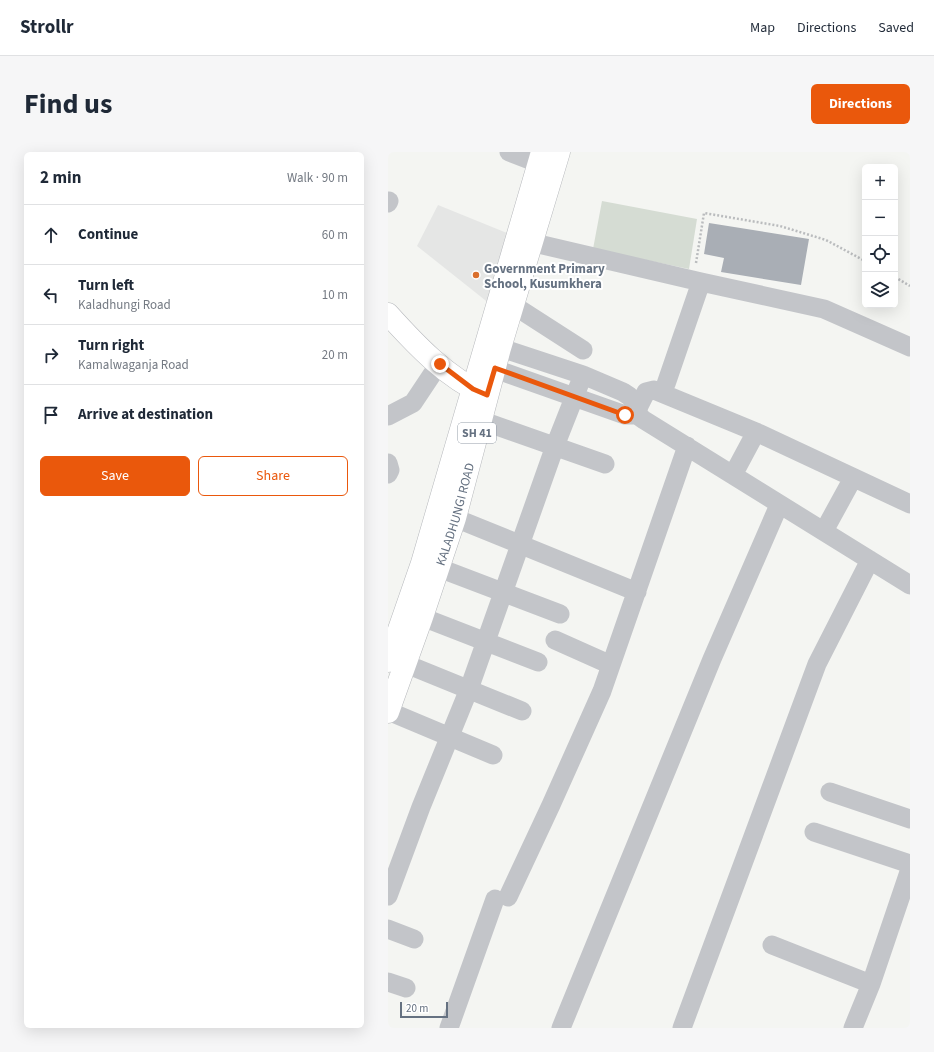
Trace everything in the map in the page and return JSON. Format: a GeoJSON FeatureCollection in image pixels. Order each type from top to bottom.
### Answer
{"type":"FeatureCollection","features":[{"type":"Feature","properties":{"kind":"main road","name":"KALADHUNGI ROAD"},"geometry":{"type":"LineString","coordinates":[[388,712],[397,663],[422,563],[480,392],[548,159]]}},
{"type":"Feature","properties":{"kind":"main road","name":"KALADHUNGI ROAD"},"geometry":{"type":"LineString","coordinates":[[397,663],[422,617],[454,518],[480,420],[480,392],[495,368],[493,345],[513,305],[523,241]]}},
{"type":"Feature","properties":{"kind":"main road"},"geometry":{"type":"LineString","coordinates":[[388,314],[410,339],[440,364],[480,392]]}},
{"type":"Feature","properties":{"kind":"street"},"geometry":{"type":"LineString","coordinates":[[509,152],[548,159]]}},
{"type":"Feature","properties":{"kind":"street"},"geometry":{"type":"LineString","coordinates":[[523,241],[701,282],[824,308],[910,347]]}},
{"type":"Feature","properties":{"kind":"street"},"geometry":{"type":"LineString","coordinates":[[666,384],[701,282]]}},
{"type":"Feature","properties":{"kind":"street"},"geometry":{"type":"LineString","coordinates":[[513,305],[584,350]]}},
{"type":"Feature","properties":{"kind":"street"},"geometry":{"type":"LineString","coordinates":[[493,345],[583,375],[629,396],[638,410],[687,446],[779,505],[824,531],[910,585]]}},
{"type":"Feature","properties":{"kind":"street"},"geometry":{"type":"LineString","coordinates":[[388,416],[413,403],[440,364]]}},
{"type":"Feature","properties":{"kind":"street"},"geometry":{"type":"LineString","coordinates":[[495,368],[625,415],[638,410],[646,392],[654,390],[756,432],[910,504]]}},
{"type":"Feature","properties":{"kind":"street"},"geometry":{"type":"LineString","coordinates":[[388,896],[391,876],[469,689],[520,544],[583,375]]}},
{"type":"Feature","properties":{"kind":"street"},"geometry":{"type":"LineString","coordinates":[[480,420],[605,464]]}},
{"type":"Feature","properties":{"kind":"street"},"geometry":{"type":"LineString","coordinates":[[733,475],[756,432]]}},
{"type":"Feature","properties":{"kind":"street"},"geometry":{"type":"LineString","coordinates":[[449,1028],[501,898],[555,798],[602,691],[687,446]]}},
{"type":"Feature","properties":{"kind":"street"},"geometry":{"type":"LineString","coordinates":[[388,463],[390,470],[388,474]]}},
{"type":"Feature","properties":{"kind":"street"},"geometry":{"type":"LineString","coordinates":[[824,531],[853,478]]}},
{"type":"Feature","properties":{"kind":"street"},"geometry":{"type":"LineString","coordinates":[[561,1028],[712,659],[779,505]]}},
{"type":"Feature","properties":{"kind":"street"},"geometry":{"type":"LineString","coordinates":[[454,518],[637,592]]}},
{"type":"Feature","properties":{"kind":"street"},"geometry":{"type":"LineString","coordinates":[[682,1028],[817,664],[870,560]]}},
{"type":"Feature","properties":{"kind":"street"},"geometry":{"type":"LineString","coordinates":[[439,568],[560,614]]}},
{"type":"Feature","properties":{"kind":"street"},"geometry":{"type":"LineString","coordinates":[[422,617],[538,662]]}},
{"type":"Feature","properties":{"kind":"street"},"geometry":{"type":"LineString","coordinates":[[555,640],[611,665]]}},
{"type":"Feature","properties":{"kind":"street"},"geometry":{"type":"LineString","coordinates":[[397,663],[469,689],[522,711]]}},
{"type":"Feature","properties":{"kind":"street"},"geometry":{"type":"LineString","coordinates":[[388,712],[493,755]]}},
{"type":"Feature","properties":{"kind":"street"},"geometry":{"type":"LineString","coordinates":[[830,792],[910,819]]}},
{"type":"Feature","properties":{"kind":"street"},"geometry":{"type":"LineString","coordinates":[[814,832],[910,864]]}},
{"type":"Feature","properties":{"kind":"street"},"geometry":{"type":"LineString","coordinates":[[853,1028],[871,984],[910,869]]}},
{"type":"Feature","properties":{"kind":"street"},"geometry":{"type":"LineString","coordinates":[[388,929],[414,939]]}},
{"type":"Feature","properties":{"kind":"street"},"geometry":{"type":"LineString","coordinates":[[772,944],[871,984]]}},
{"type":"Feature","properties":{"kind":"street"},"geometry":{"type":"LineString","coordinates":[[388,982],[406,988]]}},
{"type":"Feature","properties":{"kind":"path"},"geometry":{"type":"LineString","coordinates":[[696,263],[704,213],[780,226],[826,240],[862,259]]}},
{"type":"Feature","properties":{"kind":"path"},"geometry":{"type":"LineString","coordinates":[[898,279],[910,286]]}},
{"type":"Feature","properties":{"kind":"shaded area"},"geometry":{"type":"Polygon","coordinates":[[[602,201],[697,219],[689,269],[593,249],[602,201]]]}},
{"type":"Feature","properties":{"kind":"shaded area","name":"Government Primary School, Kusumkhera"},"geometry":{"type":"Polygon","coordinates":[[[438,205],[512,235],[490,304],[417,246],[438,205]]]}},
{"type":"Feature","properties":{"kind":"building"},"geometry":{"type":"Polygon","coordinates":[[[709,223],[809,239],[801,285],[721,272],[724,258],[704,254],[709,223]]]}},
{"type":"Feature","properties":{"kind":"place","name":"Government Primary School, Kusumkhera"},"geometry":{"type":"Point","coordinates":[476,275]}},
{"type":"Feature","properties":{"kind":"route"},"geometry":{"type":"LineString","coordinates":[[440,364],[473,389],[487,395],[495,368],[625,415]]}}]}
